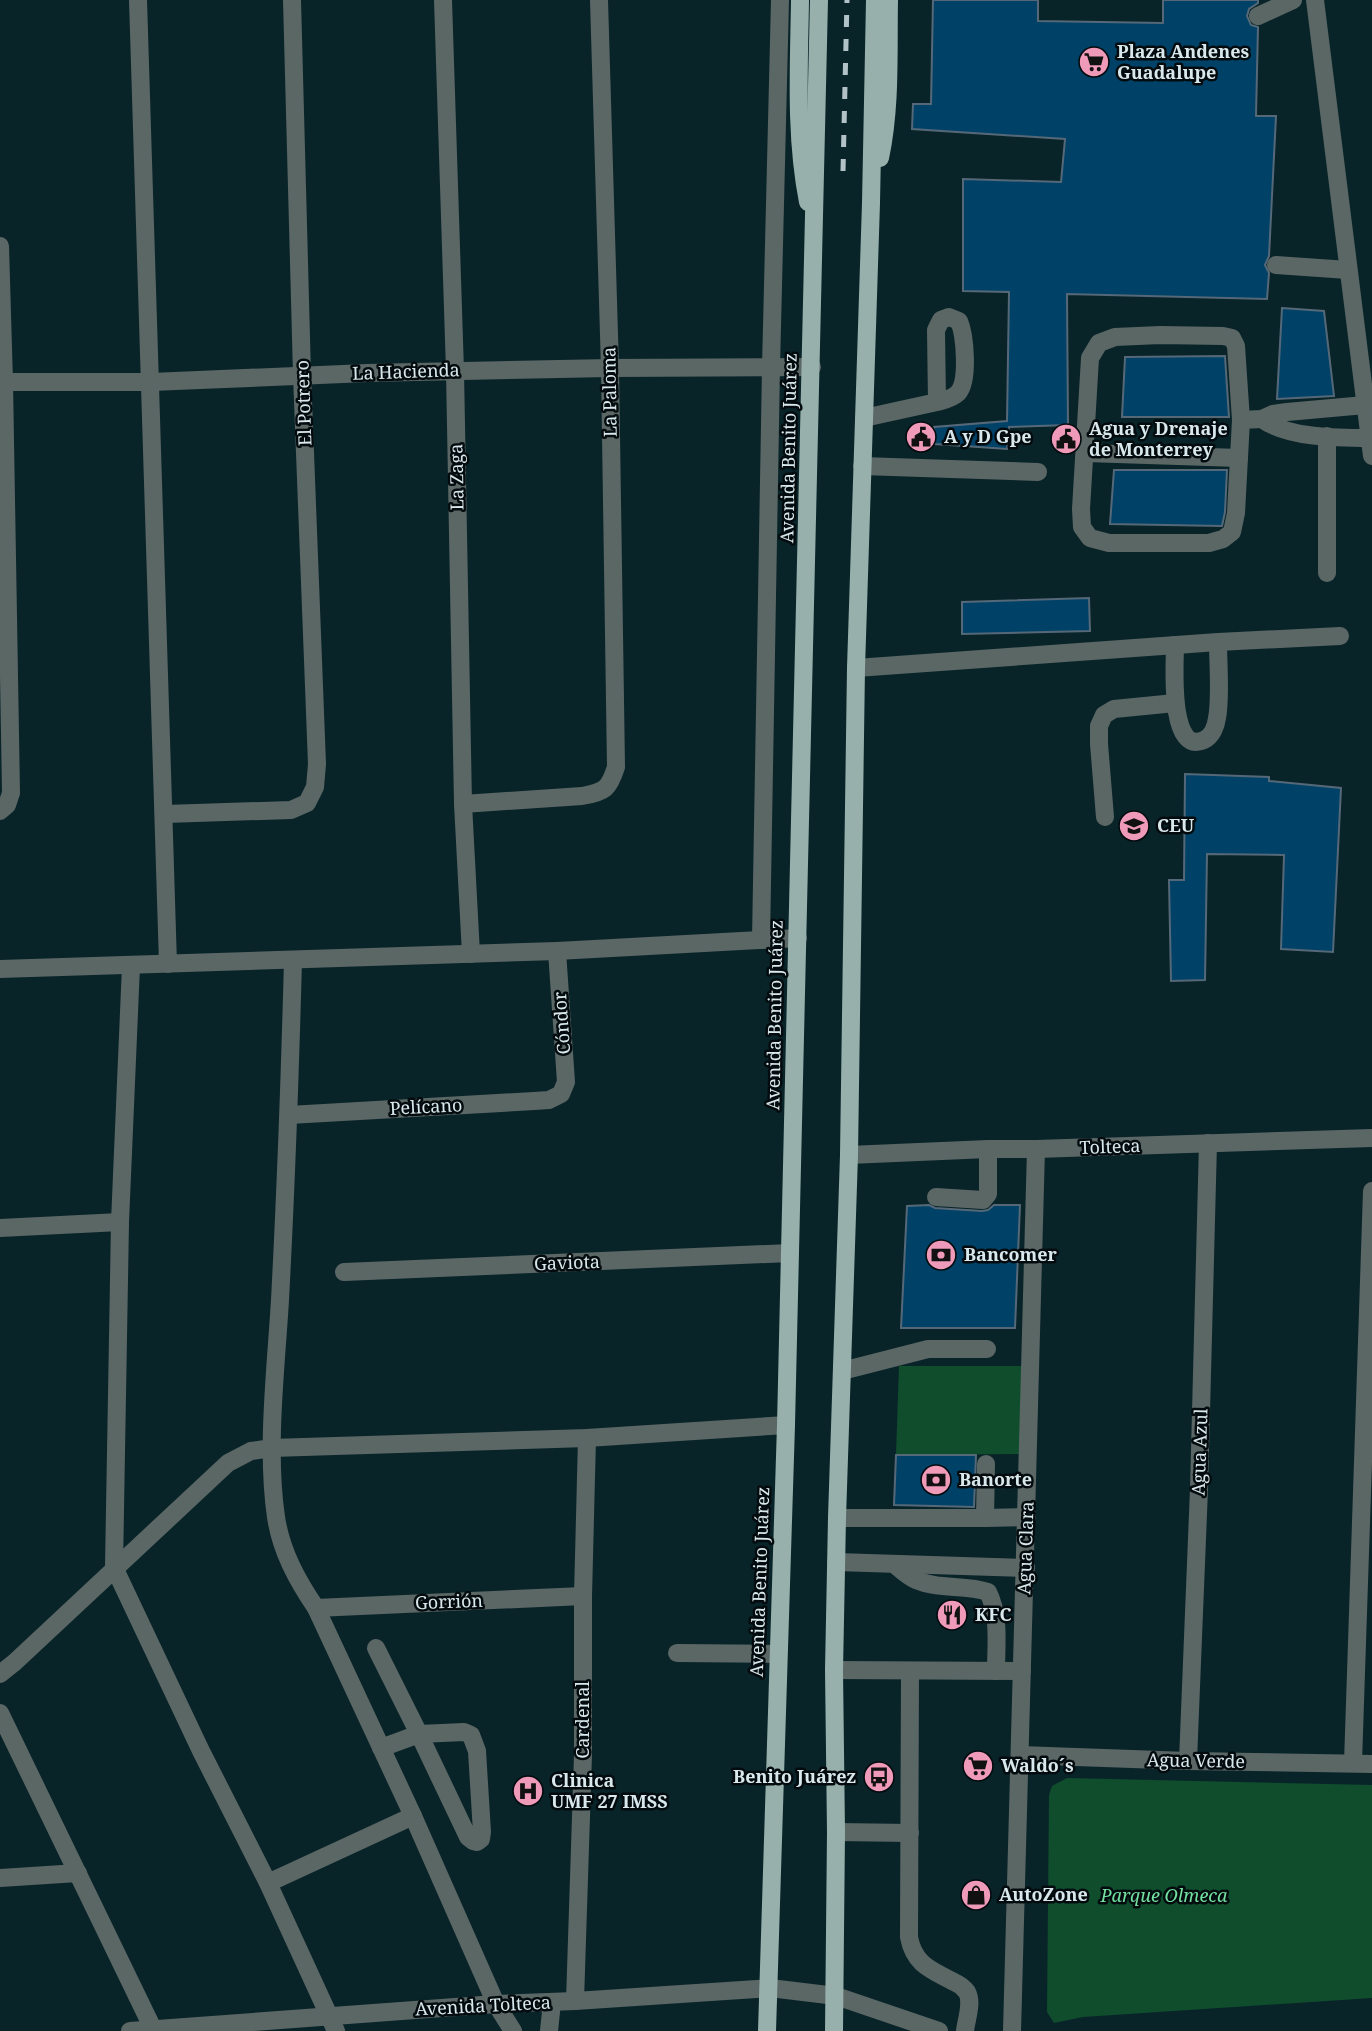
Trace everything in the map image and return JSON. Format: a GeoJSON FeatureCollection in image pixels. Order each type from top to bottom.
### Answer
{"type":"FeatureCollection","features":[{"type":"Feature","properties":{"kind":"main road"},"geometry":{"type":"LineString","coordinates":[[800,0],[798,122],[803,175],[815,233]]}},
{"type":"Feature","properties":{"kind":"main road","name":"Avenida Benito Juárez"},"geometry":{"type":"LineString","coordinates":[[767,2031],[799,939],[819,0]]}},
{"type":"Feature","properties":{"kind":"main road"},"geometry":{"type":"LineString","coordinates":[[865,0],[863,142],[871,203]]}},
{"type":"Feature","properties":{"kind":"main road"},"geometry":{"type":"LineString","coordinates":[[834,2031],[836,1562],[849,1155],[856,668],[875,0]]}},
{"type":"Feature","properties":{"kind":"main road"},"geometry":{"type":"LineString","coordinates":[[871,203],[885,135],[888,104],[889,0]]}},
{"type":"Feature","properties":{"kind":"street"},"geometry":{"type":"LineString","coordinates":[[138,0],[168,964]]}},
{"type":"Feature","properties":{"kind":"street","name":"El Potrero"},"geometry":{"type":"LineString","coordinates":[[165,814],[291,810],[307,803],[314,786],[317,764],[302,375],[292,0]]}},
{"type":"Feature","properties":{"kind":"street","name":"La Zaga"},"geometry":{"type":"LineString","coordinates":[[443,0],[455,371],[463,804],[471,954]]}},
{"type":"Feature","properties":{"kind":"street","name":"La Paloma"},"geometry":{"type":"LineString","coordinates":[[463,804],[600,793],[611,784],[616,767],[610,368],[599,0]]}},
{"type":"Feature","properties":{"kind":"street"},"geometry":{"type":"LineString","coordinates":[[761,940],[780,0]]}},
{"type":"Feature","properties":{"kind":"street"},"geometry":{"type":"LineString","coordinates":[[1258,16],[1293,0]]}},
{"type":"Feature","properties":{"kind":"street"},"geometry":{"type":"LineString","coordinates":[[1262,419],[1271,426],[1285,430],[1327,436],[1371,447],[1315,0]]}},
{"type":"Feature","properties":{"kind":"street"},"geometry":{"type":"LineString","coordinates":[[0,246],[11,793],[3,808]]}},
{"type":"Feature","properties":{"kind":"street"},"geometry":{"type":"LineString","coordinates":[[1276,265],[1348,270]]}},
{"type":"Feature","properties":{"kind":"street"},"geometry":{"type":"LineString","coordinates":[[1198,335],[1232,338],[1238,361],[1241,420],[1236,513],[1232,532],[1223,540],[1209,543],[1109,543],[1090,538],[1083,527],[1081,509],[1086,453],[1090,358],[1099,343],[1115,337],[1198,335]]}},
{"type":"Feature","properties":{"kind":"street","name":"La Hacienda"},"geometry":{"type":"LineString","coordinates":[[2,382],[151,382],[455,371],[812,367]]}},
{"type":"Feature","properties":{"kind":"street"},"geometry":{"type":"LineString","coordinates":[[864,418],[937,402]]}},
{"type":"Feature","properties":{"kind":"street"},"geometry":{"type":"LineString","coordinates":[[1241,420],[1262,419],[1287,412],[1365,405]]}},
{"type":"Feature","properties":{"kind":"street"},"geometry":{"type":"LineString","coordinates":[[1327,436],[1327,573]]}},
{"type":"Feature","properties":{"kind":"street"},"geometry":{"type":"LineString","coordinates":[[1086,453],[1239,458]]}},
{"type":"Feature","properties":{"kind":"street"},"geometry":{"type":"LineString","coordinates":[[862,466],[1038,472]]}},
{"type":"Feature","properties":{"kind":"street"},"geometry":{"type":"LineString","coordinates":[[856,668],[1340,636]]}},
{"type":"Feature","properties":{"kind":"street"},"geometry":{"type":"LineString","coordinates":[[1175,645],[1175,703],[1179,727],[1185,737],[1193,741],[1203,740],[1213,732],[1218,717],[1218,642]]}},
{"type":"Feature","properties":{"kind":"street"},"geometry":{"type":"LineString","coordinates":[[1105,817],[1099,744],[1099,726],[1104,715],[1115,709],[1175,703]]}},
{"type":"Feature","properties":{"kind":"street"},"geometry":{"type":"LineString","coordinates":[[0,969],[557,951],[799,939]]}},
{"type":"Feature","properties":{"kind":"street","name":"Cóndor"},"geometry":{"type":"LineString","coordinates":[[557,951],[566,1082],[561,1094]]}},
{"type":"Feature","properties":{"kind":"street"},"geometry":{"type":"LineString","coordinates":[[293,960],[289,1115],[272,1448],[276,1517],[284,1549],[297,1580],[316,1608],[413,1816],[496,2004],[513,2031]]}},
{"type":"Feature","properties":{"kind":"street"},"geometry":{"type":"LineString","coordinates":[[131,965],[120,1222],[114,1567],[201,1751],[268,1883],[332,2023]]}},
{"type":"Feature","properties":{"kind":"street","name":"Pelícano"},"geometry":{"type":"LineString","coordinates":[[289,1115],[549,1100],[561,1094]]}},
{"type":"Feature","properties":{"kind":"street","name":"Tolteca"},"geometry":{"type":"LineString","coordinates":[[849,1155],[1372,1138]]}},
{"type":"Feature","properties":{"kind":"street","name":"Agua Azul"},"geometry":{"type":"LineString","coordinates":[[1188,1761],[1199,1489],[1208,1143]]}},
{"type":"Feature","properties":{"kind":"street"},"geometry":{"type":"LineString","coordinates":[[936,1197],[983,1199],[988,1194],[988,1149]]}},
{"type":"Feature","properties":{"kind":"street","name":"Agua Clara"},"geometry":{"type":"LineString","coordinates":[[1012,2031],[1036,1149]]}},
{"type":"Feature","properties":{"kind":"street"},"geometry":{"type":"LineString","coordinates":[[1353,1763],[1372,1191]]}},
{"type":"Feature","properties":{"kind":"street"},"geometry":{"type":"LineString","coordinates":[[0,1228],[120,1222]]}},
{"type":"Feature","properties":{"kind":"street","name":"Gaviota"},"geometry":{"type":"LineString","coordinates":[[344,1272],[790,1253]]}},
{"type":"Feature","properties":{"kind":"street"},"geometry":{"type":"LineString","coordinates":[[842,1371],[928,1349],[987,1349]]}},
{"type":"Feature","properties":{"kind":"street"},"geometry":{"type":"LineString","coordinates":[[0,1674],[228,1463],[251,1451],[272,1448],[587,1438],[786,1425]]}},
{"type":"Feature","properties":{"kind":"street","name":"Cardenal"},"geometry":{"type":"LineString","coordinates":[[575,2001],[583,1755],[587,1438]]}},
{"type":"Feature","properties":{"kind":"street"},"geometry":{"type":"LineString","coordinates":[[985,1518],[986,1464]]}},
{"type":"Feature","properties":{"kind":"street"},"geometry":{"type":"LineString","coordinates":[[837,1518],[1027,1517]]}},
{"type":"Feature","properties":{"kind":"street"},"geometry":{"type":"LineString","coordinates":[[836,1562],[1026,1567]]}},
{"type":"Feature","properties":{"kind":"street"},"geometry":{"type":"LineString","coordinates":[[894,1564],[919,1581],[988,1592],[994,1604],[996,1619],[996,1671]]}},
{"type":"Feature","properties":{"kind":"street","name":"Gorrión"},"geometry":{"type":"LineString","coordinates":[[316,1608],[583,1596]]}},
{"type":"Feature","properties":{"kind":"street"},"geometry":{"type":"LineString","coordinates":[[376,1648],[419,1734],[468,1837],[477,1842],[481,1839],[477,1751],[471,1735],[464,1732],[419,1734],[381,1748]]}},
{"type":"Feature","properties":{"kind":"street"},"geometry":{"type":"LineString","coordinates":[[677,1654],[778,1654]]}},
{"type":"Feature","properties":{"kind":"street"},"geometry":{"type":"LineString","coordinates":[[834,1670],[1022,1671]]}},
{"type":"Feature","properties":{"kind":"street"},"geometry":{"type":"LineString","coordinates":[[910,1672],[908,1922],[912,1951],[920,1962],[961,1985],[967,1992],[969,2006],[965,2031]]}},
{"type":"Feature","properties":{"kind":"street"},"geometry":{"type":"LineString","coordinates":[[0,1713],[154,2030]]}},
{"type":"Feature","properties":{"kind":"street","name":"Agua Verde"},"geometry":{"type":"LineString","coordinates":[[1020,1755],[1372,1764]]}},
{"type":"Feature","properties":{"kind":"street"},"geometry":{"type":"LineString","coordinates":[[268,1883],[413,1816]]}},
{"type":"Feature","properties":{"kind":"street"},"geometry":{"type":"LineString","coordinates":[[836,1832],[910,1833]]}},
{"type":"Feature","properties":{"kind":"street"},"geometry":{"type":"LineString","coordinates":[[0,1878],[78,1873]]}},
{"type":"Feature","properties":{"kind":"street","name":"Avenida Tolteca"},"geometry":{"type":"LineString","coordinates":[[130,2031],[332,2023],[496,2004],[770,1988],[836,1996],[939,2031]]}},
{"type":"Feature","properties":{"kind":"street"},"geometry":{"type":"LineString","coordinates":[[549,2031],[552,2002]]}},
{"type":"Feature","properties":{"kind":"green space"},"geometry":{"type":"Polygon","coordinates":[[[899,1366],[1030,1366],[1028,1454],[896,1455],[899,1366]]]}},
{"type":"Feature","properties":{"kind":"green space","name":"Parque Olmeca"},"geometry":{"type":"Polygon","coordinates":[[[1067,1778],[1372,1785],[1372,1998],[1083,2017],[1054,2023],[1047,2012],[1049,1795],[1052,1786],[1067,1778]]]}},
{"type":"Feature","properties":{"kind":"building"},"geometry":{"type":"Polygon","coordinates":[[[933,0],[1038,0],[1038,21],[1163,23],[1163,0],[1258,0],[1258,3],[1249,9],[1247,16],[1251,25],[1258,27],[1256,116],[1276,116],[1269,256],[1265,265],[1269,273],[1267,299],[1067,294],[1068,425],[1009,427],[1007,449],[935,444],[934,427],[1007,421],[1009,292],[963,291],[963,179],[1061,182],[1065,139],[912,129],[913,104],[931,104],[933,0]]]}},
{"type":"Feature","properties":{"kind":"building"},"geometry":{"type":"Polygon","coordinates":[[[1282,308],[1324,311],[1334,396],[1277,399],[1282,308]]]}},
{"type":"Feature","properties":{"kind":"building"},"geometry":{"type":"Polygon","coordinates":[[[1225,356],[1229,417],[1122,417],[1125,357],[1225,356]]]}},
{"type":"Feature","properties":{"kind":"building"},"geometry":{"type":"Polygon","coordinates":[[[1114,470],[1227,470],[1222,526],[1110,524],[1114,470]]]}},
{"type":"Feature","properties":{"kind":"building"},"geometry":{"type":"Polygon","coordinates":[[[1089,598],[1090,631],[962,634],[962,602],[1089,598]]]}},
{"type":"Feature","properties":{"kind":"building"},"geometry":{"type":"Polygon","coordinates":[[[1185,774],[1269,777],[1269,781],[1341,788],[1333,952],[1281,949],[1284,855],[1207,854],[1205,980],[1171,981],[1169,880],[1184,880],[1185,774]]]}},
{"type":"Feature","properties":{"kind":"building"},"geometry":{"type":"Polygon","coordinates":[[[929,1205],[935,1208],[982,1211],[994,1205],[1020,1205],[1015,1328],[901,1328],[907,1206],[929,1205]]]}},
{"type":"Feature","properties":{"kind":"building","name":"Banorte"},"geometry":{"type":"Polygon","coordinates":[[[896,1455],[976,1455],[974,1507],[894,1505],[896,1455]]]}},
{"type":"Feature","properties":{"kind":"railway"},"geometry":{"type":"LineString","coordinates":[[843,171],[847,0]]}},
{"type":"Feature","properties":{"kind":"place","name":"Plaza Andenes Guadalupe"},"geometry":{"type":"Point","coordinates":[1094,62]}},
{"type":"Feature","properties":{"kind":"place","name":"A y D Gpe"},"geometry":{"type":"Point","coordinates":[921,437]}},
{"type":"Feature","properties":{"kind":"place","name":"Agua y Drenaje de Monterrey"},"geometry":{"type":"Point","coordinates":[1066,439]}},
{"type":"Feature","properties":{"kind":"place","name":"CEU"},"geometry":{"type":"Point","coordinates":[1134,826]}},
{"type":"Feature","properties":{"kind":"place","name":"Bancomer"},"geometry":{"type":"Point","coordinates":[941,1255]}},
{"type":"Feature","properties":{"kind":"place","name":"Banorte"},"geometry":{"type":"Point","coordinates":[936,1480]}},
{"type":"Feature","properties":{"kind":"place","name":"KFC"},"geometry":{"type":"Point","coordinates":[952,1615]}},
{"type":"Feature","properties":{"kind":"place","name":"Waldo´s"},"geometry":{"type":"Point","coordinates":[978,1766]}},
{"type":"Feature","properties":{"kind":"place","name":"Benito Juárez"},"geometry":{"type":"Point","coordinates":[879,1777]}},
{"type":"Feature","properties":{"kind":"place","name":"Clinica UMF 27 IMSS"},"geometry":{"type":"Point","coordinates":[528,1791]}},
{"type":"Feature","properties":{"kind":"place","name":"AutoZone"},"geometry":{"type":"Point","coordinates":[976,1895]}}]}
